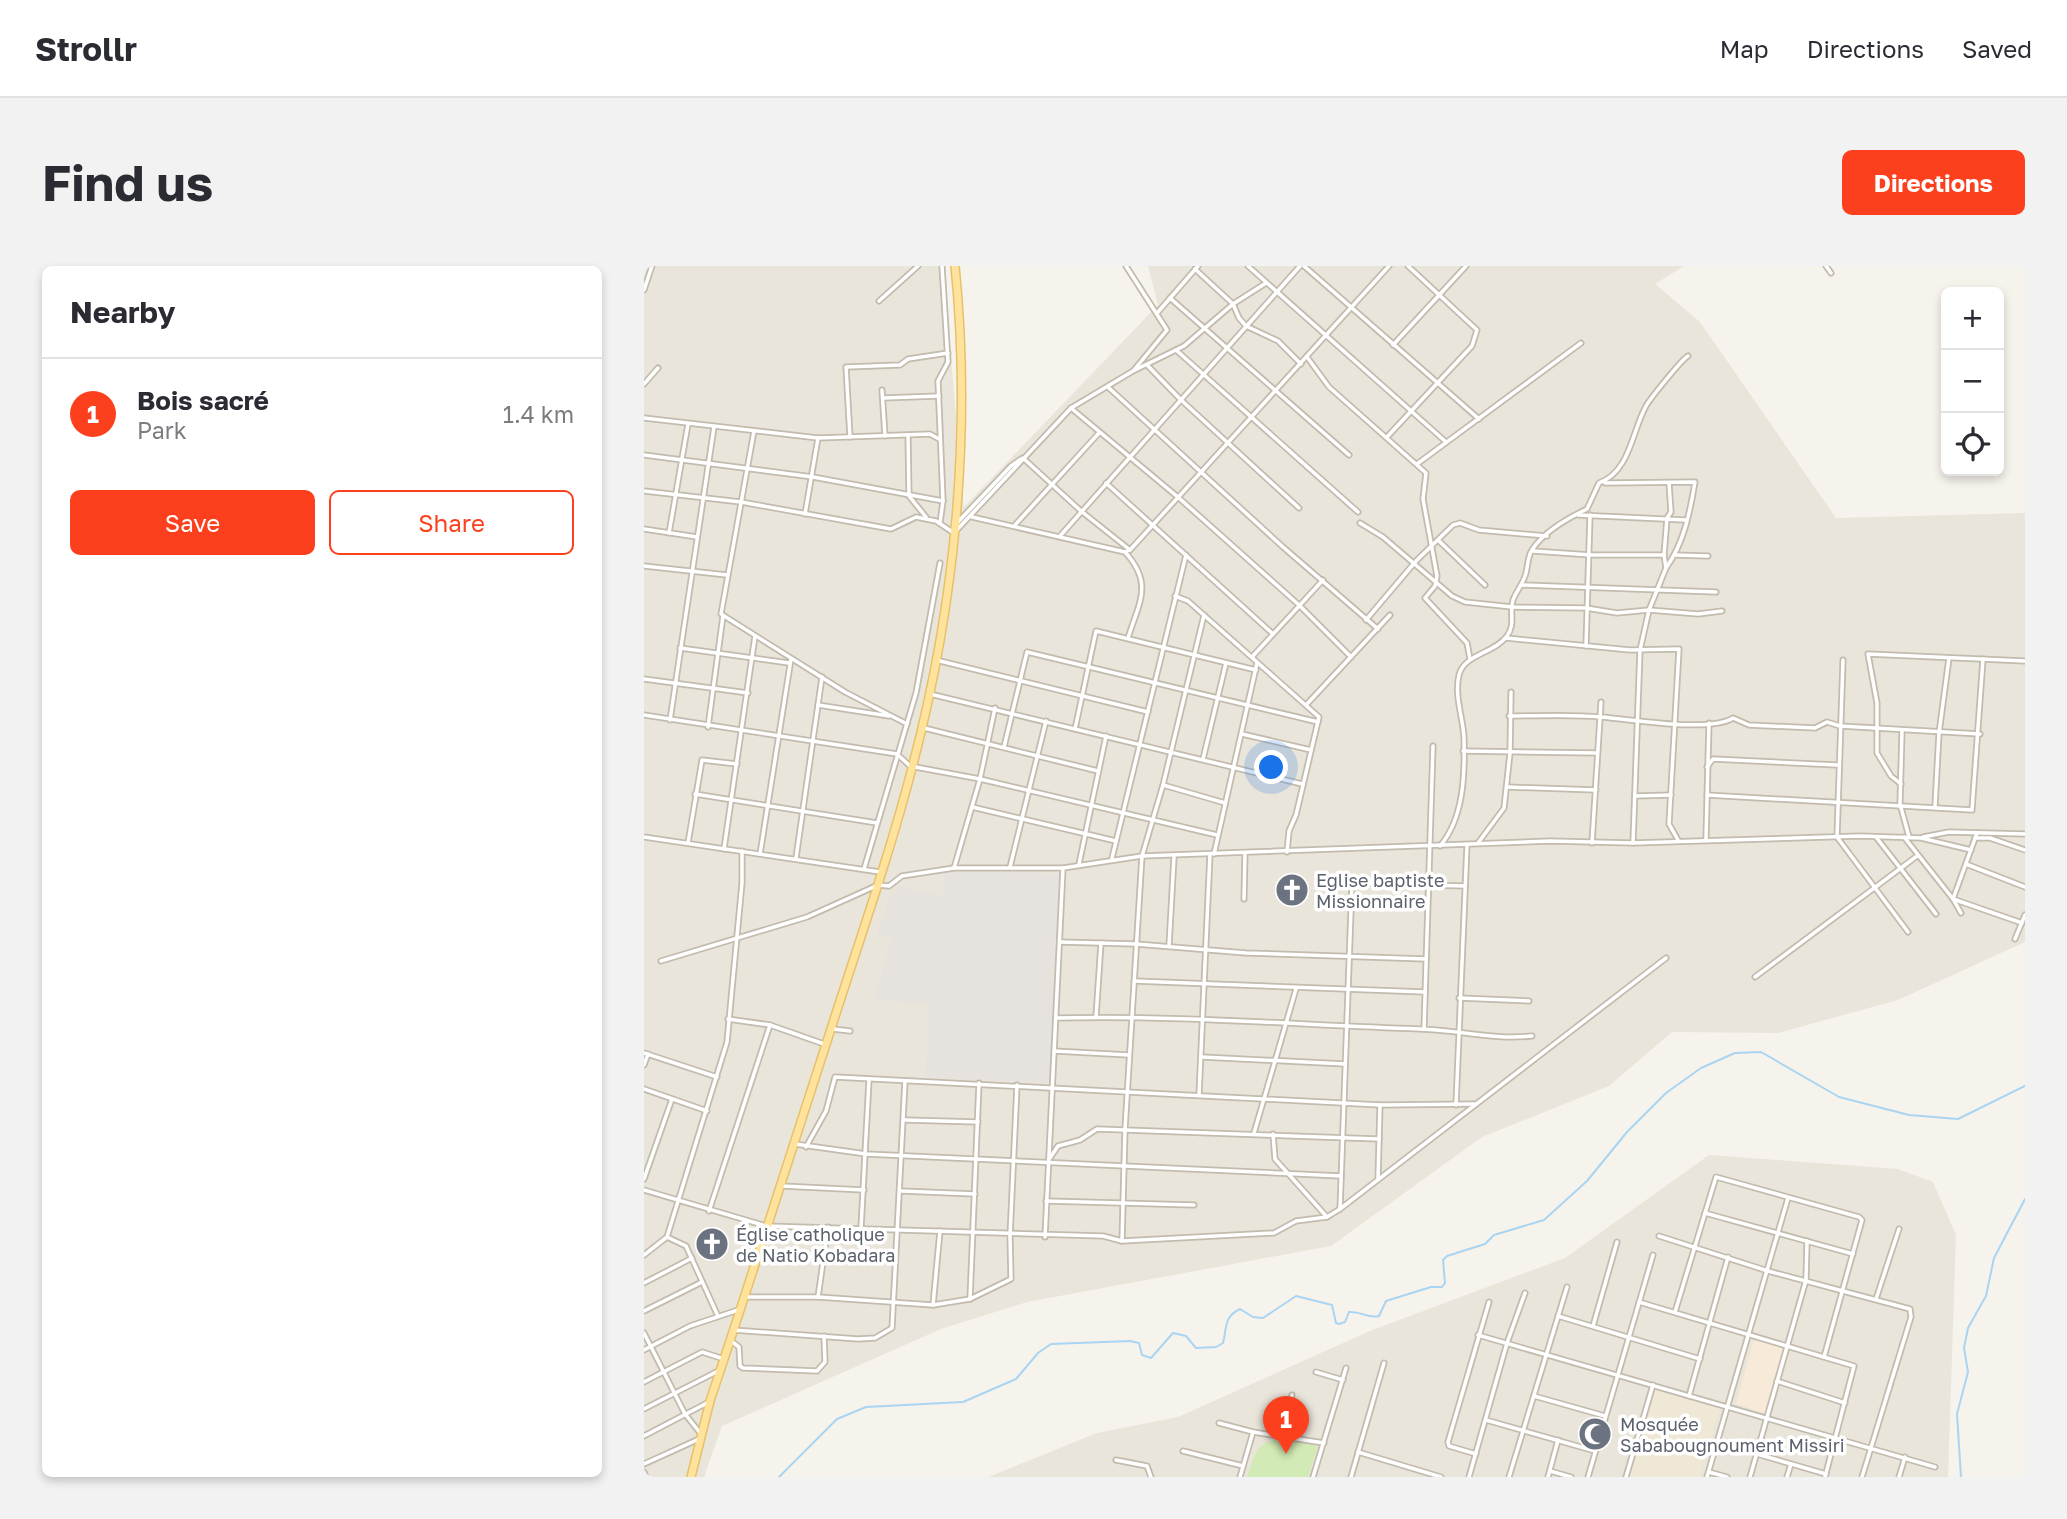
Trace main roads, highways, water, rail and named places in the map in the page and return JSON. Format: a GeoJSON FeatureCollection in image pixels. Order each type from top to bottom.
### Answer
{"type":"FeatureCollection","features":[{"type":"Feature","properties":{"kind":"main road"},"geometry":{"type":"LineString","coordinates":[[691,1477],[710,1401],[882,873],[930,694],[954,529],[962,382],[955,266]]}},
{"type":"Feature","properties":{"kind":"waterway"},"geometry":{"type":"LineString","coordinates":[[779,1477],[837,1419],[866,1407],[963,1402],[1016,1379],[1038,1353],[1051,1344],[1130,1341],[1139,1343],[1142,1355],[1151,1358],[1173,1333],[1186,1336],[1196,1348],[1216,1347],[1223,1343],[1227,1324],[1235,1312],[1240,1309],[1253,1317],[1263,1318],[1296,1296],[1332,1305],[1336,1323],[1339,1324],[1345,1322],[1349,1312],[1379,1316],[1386,1301],[1431,1287],[1442,1287],[1445,1283],[1443,1260],[1447,1256],[1485,1244],[1494,1235],[1544,1220],[1587,1181],[1627,1132],[1666,1093],[1701,1068],[1735,1053],[1761,1052],[1839,1097],[1909,1115],[1958,1119],[2025,1086]]}},
{"type":"Feature","properties":{"kind":"waterway"},"geometry":{"type":"LineString","coordinates":[[1961,1477],[1957,1414],[1968,1372],[1964,1348],[1968,1328],[1986,1296],[1994,1258],[2025,1199]]}},
{"type":"Feature","properties":{"kind":"place","name":"Eglise baptiste Missionnaire"},"geometry":{"type":"Point","coordinates":[1292,890]}},
{"type":"Feature","properties":{"kind":"place","name":"Église catholique de Natio Kobadara"},"geometry":{"type":"Point","coordinates":[712,1244]}},
{"type":"Feature","properties":{"kind":"place","name":"Mosquée Sababougnoument Missiri"},"geometry":{"type":"Point","coordinates":[1595,1434]}},
{"type":"Feature","properties":{"kind":"place","name":"Bois sacré"},"geometry":{"type":"Point","coordinates":[1286,1454]}}]}
